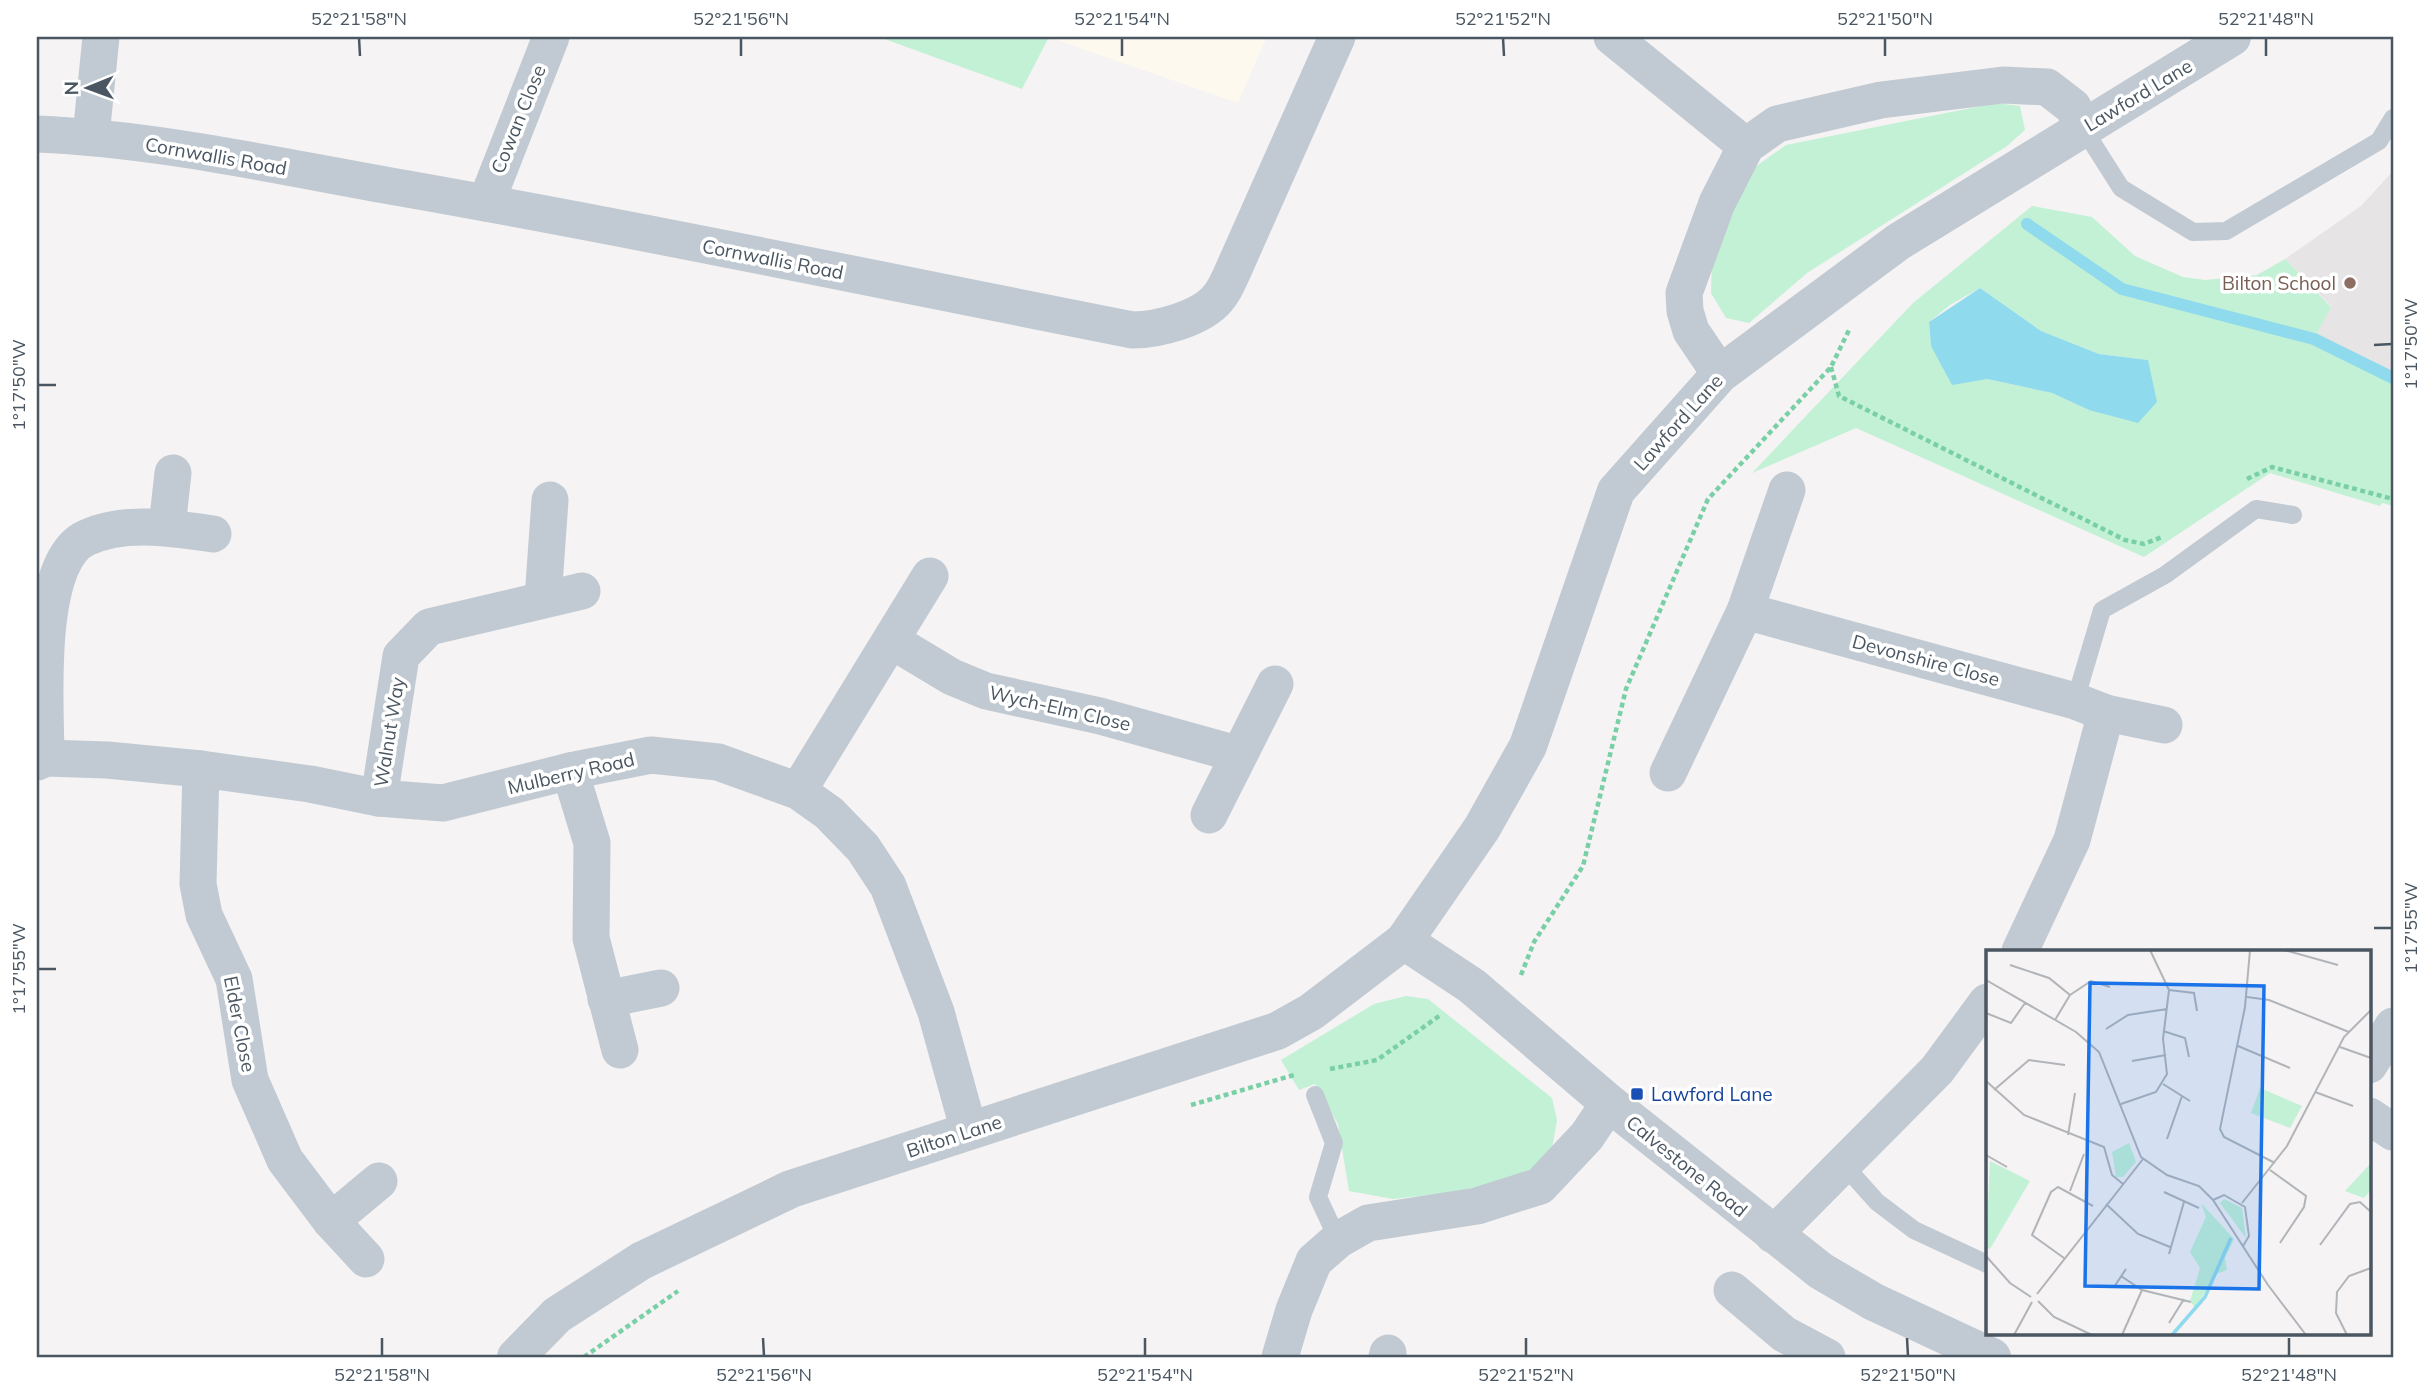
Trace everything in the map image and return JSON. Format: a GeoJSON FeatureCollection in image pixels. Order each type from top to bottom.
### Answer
{"type":"FeatureCollection","features":[{"type":"Feature","properties":{"kind":"street"},"geometry":{"type":"LineString","coordinates":[[91,136],[102,37]]}},
{"type":"Feature","properties":{"kind":"street","name":"Cowan Close"},"geometry":{"type":"LineString","coordinates":[[486,203],[551,37]]}},
{"type":"Feature","properties":{"kind":"street","name":"Cornwallis Road"},"geometry":{"type":"LineString","coordinates":[[37,134],[91,136],[486,203],[1133,330],[1156,330],[1189,317],[1217,300],[1236,264],[1337,37]]}},
{"type":"Feature","properties":{"kind":"street"},"geometry":{"type":"LineString","coordinates":[[1612,37],[1746,146]]}},
{"type":"Feature","properties":{"kind":"street","name":"Lawford Lane"},"geometry":{"type":"LineString","coordinates":[[1404,941],[1482,828],[1528,746],[1616,491],[1720,374],[1898,242],[2232,37]]}},
{"type":"Feature","properties":{"kind":"street"},"geometry":{"type":"LineString","coordinates":[[1720,374],[1691,331],[1685,311],[1685,293],[1717,203],[1746,146],[1777,124],[1881,100],[2003,85],[2047,87],[2073,107],[2083,128]]}},
{"type":"Feature","properties":{"kind":"street"},"geometry":{"type":"LineString","coordinates":[[167,527],[173,473]]}},
{"type":"Feature","properties":{"kind":"street"},"geometry":{"type":"LineString","coordinates":[[1668,773],[1745,611],[1787,491]]}},
{"type":"Feature","properties":{"kind":"street"},"geometry":{"type":"LineString","coordinates":[[543,599],[550,500]]}},
{"type":"Feature","properties":{"kind":"street"},"geometry":{"type":"LineString","coordinates":[[42,760],[45,643],[57,576],[82,539],[110,529],[167,527],[213,534]]}},
{"type":"Feature","properties":{"kind":"street"},"geometry":{"type":"LineString","coordinates":[[798,791],[929,576]]}},
{"type":"Feature","properties":{"kind":"street","name":"Walnut Way"},"geometry":{"type":"LineString","coordinates":[[379,798],[401,656],[429,627],[582,591]]}},
{"type":"Feature","properties":{"kind":"street","name":"Devonshire Close"},"geometry":{"type":"LineString","coordinates":[[1745,611],[2164,725]]}},
{"type":"Feature","properties":{"kind":"street","name":"Wych-Elm Close"},"geometry":{"type":"LineString","coordinates":[[891,641],[952,677],[986,691],[1100,716],[1237,754]]}},
{"type":"Feature","properties":{"kind":"street"},"geometry":{"type":"LineString","coordinates":[[1209,815],[1237,754],[1275,684]]}},
{"type":"Feature","properties":{"kind":"street"},"geometry":{"type":"LineString","coordinates":[[2020,950],[2072,840],[2091,707]]}},
{"type":"Feature","properties":{"kind":"street","name":"Mulberry Road"},"geometry":{"type":"LineString","coordinates":[[42,760],[201,769],[310,783],[379,798],[443,803],[570,771],[650,755],[718,762],[798,791],[829,813],[863,848],[888,886],[936,1012],[969,1131]]}},
{"type":"Feature","properties":{"kind":"street","name":"Elder Close"},"geometry":{"type":"LineString","coordinates":[[201,769],[198,884],[204,915],[234,979],[250,1080],[285,1160],[331,1222],[366,1259]]}},
{"type":"Feature","properties":{"kind":"street"},"geometry":{"type":"LineString","coordinates":[[570,771],[592,843],[591,938],[620,1050]]}},
{"type":"Feature","properties":{"kind":"street","name":"Calvestone Road"},"geometry":{"type":"LineString","coordinates":[[1404,941],[1466,982],[1609,1103],[1821,1271],[1874,1302],[1992,1357]]}},
{"type":"Feature","properties":{"kind":"street","name":"Bilton Lane"},"geometry":{"type":"LineString","coordinates":[[516,1357],[557,1315],[641,1261],[791,1189],[1277,1031],[1311,1012],[1404,941]]}},
{"type":"Feature","properties":{"kind":"street"},"geometry":{"type":"LineString","coordinates":[[606,999],[661,988]]}},
{"type":"Feature","properties":{"kind":"street"},"geometry":{"type":"LineString","coordinates":[[1773,1235],[1937,1070],[1986,1003]]}},
{"type":"Feature","properties":{"kind":"street"},"geometry":{"type":"LineString","coordinates":[[2370,1063],[2393,1026]]}},
{"type":"Feature","properties":{"kind":"street"},"geometry":{"type":"LineString","coordinates":[[1280,1357],[1294,1310],[1314,1261],[1338,1240],[1368,1223],[1477,1206],[1540,1186],[1587,1136],[1609,1103]]}},
{"type":"Feature","properties":{"kind":"street"},"geometry":{"type":"LineString","coordinates":[[2370,1117],[2393,1132]]}},
{"type":"Feature","properties":{"kind":"street"},"geometry":{"type":"LineString","coordinates":[[331,1222],[379,1181]]}},
{"type":"Feature","properties":{"kind":"street"},"geometry":{"type":"LineString","coordinates":[[1732,1290],[1777,1346],[1827,1357]]}},
{"type":"Feature","properties":{"kind":"lane"},"geometry":{"type":"LineString","coordinates":[[2083,128],[2121,188],[2193,232],[2226,231],[2379,141],[2391,131]]}},
{"type":"Feature","properties":{"kind":"lane"},"geometry":{"type":"LineString","coordinates":[[2091,707],[2102,610],[2165,575],[2256,509],[2293,515]]}},
{"type":"Feature","properties":{"kind":"lane"},"geometry":{"type":"LineString","coordinates":[[1315,1095],[1334,1143],[1318,1198],[1338,1240]]}},
{"type":"Feature","properties":{"kind":"lane"},"geometry":{"type":"LineString","coordinates":[[1843,1164],[1877,1202],[1914,1230],[1986,1264]]}},
{"type":"Feature","properties":{"kind":"path"},"geometry":{"type":"LineString","coordinates":[[1534,942],[1583,866],[1626,689],[1708,499],[1736,466],[1831,368],[1857,314],[1846,281]]}},
{"type":"Feature","properties":{"kind":"path"},"geometry":{"type":"LineString","coordinates":[[1831,368],[1839,396],[2125,540],[2144,544],[2171,531]]}},
{"type":"Feature","properties":{"kind":"path"},"geometry":{"type":"LineString","coordinates":[[2245,481],[2272,467],[2393,499]]}},
{"type":"Feature","properties":{"kind":"path"},"geometry":{"type":"LineString","coordinates":[[1328,1070],[1377,1060],[1444,1012],[1466,982]]}},
{"type":"Feature","properties":{"kind":"path"},"geometry":{"type":"LineString","coordinates":[[1185,1107],[1302,1073]]}},
{"type":"Feature","properties":{"kind":"path"},"geometry":{"type":"LineString","coordinates":[[584,1357],[685,1286]]}},
{"type":"Feature","properties":{"kind":"shaded area"},"geometry":{"type":"Polygon","coordinates":[[[1048,37],[1267,37],[1238,103],[1048,37]]]}},
{"type":"Feature","properties":{"kind":"shaded area","name":"Bilton School"},"geometry":{"type":"Polygon","coordinates":[[[2393,171],[2393,378],[2314,339],[2331,306],[2285,259],[2361,206],[2393,171]]]}},
{"type":"Feature","properties":{"kind":"green space"},"geometry":{"type":"Polygon","coordinates":[[[879,37],[1049,37],[1022,89],[879,37]]]}},
{"type":"Feature","properties":{"kind":"green space"},"geometry":{"type":"Polygon","coordinates":[[[1996,103],[2020,106],[2025,130],[2007,146],[1807,273],[1749,323],[1726,318],[1711,293],[1712,256],[1748,172],[1786,145],[1996,103]]]}},
{"type":"Feature","properties":{"kind":"green space"},"geometry":{"type":"Polygon","coordinates":[[[2032,206],[2092,217],[2135,256],[2183,277],[2205,280],[2257,275],[2285,259],[2331,307],[2314,339],[2393,378],[2393,506],[2382,503],[2380,506],[2270,473],[2144,557],[1856,428],[1752,473],[1913,303],[2032,206]],[[1980,288],[1950,305],[1929,322],[1931,346],[1987,379],[2052,393],[2089,410],[2148,360],[2099,354],[2041,331],[1980,288]]]}},
{"type":"Feature","properties":{"kind":"green space"},"geometry":{"type":"Polygon","coordinates":[[[1406,996],[1428,999],[1552,1098],[1557,1120],[1551,1154],[1517,1179],[1447,1193],[1393,1199],[1349,1191],[1338,1124],[1315,1084],[1299,1090],[1281,1060],[1374,1004],[1406,996]]]}},
{"type":"Feature","properties":{"kind":"water"},"geometry":{"type":"Polygon","coordinates":[[[1980,288],[2041,331],[2099,354],[2148,360],[2157,402],[2138,423],[2089,410],[2052,393],[1987,379],[1952,385],[1931,346],[1929,322],[1980,288]]]}},
{"type":"Feature","properties":{"kind":"waterway"},"geometry":{"type":"LineString","coordinates":[[2027,224],[2122,289],[2314,339],[2393,378]]}},
{"type":"Feature","properties":{"kind":"place","name":"Bilton School"},"geometry":{"type":"Point","coordinates":[2350,283]}},
{"type":"Feature","properties":{"kind":"place","name":"Lawford Lane"},"geometry":{"type":"Point","coordinates":[1637,1094]}}]}
